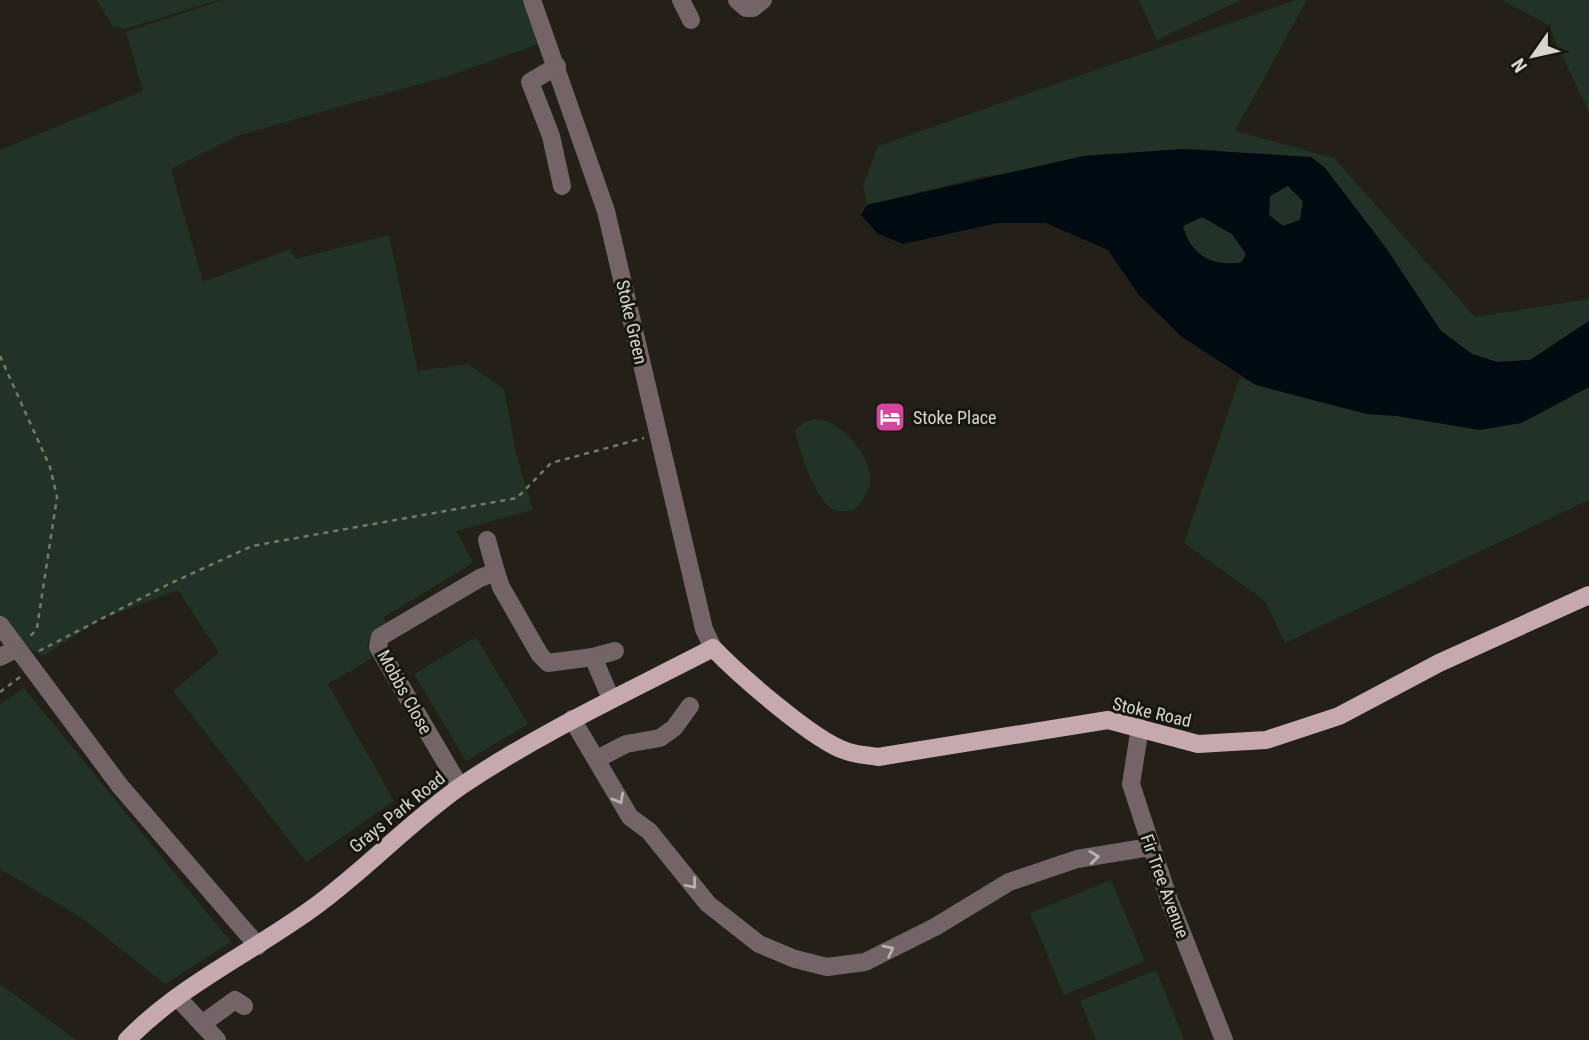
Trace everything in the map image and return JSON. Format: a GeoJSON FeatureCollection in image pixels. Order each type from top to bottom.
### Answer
{"type":"FeatureCollection","features":[{"type":"Feature","properties":{"kind":"main road","name":"Stoke Road"},"geometry":{"type":"LineString","coordinates":[[713,648],[731,667],[816,734],[845,751],[878,757],[1108,720],[1198,744],[1266,740],[1339,716],[1439,663],[1589,594]]}},
{"type":"Feature","properties":{"kind":"main road","name":"Grays Park Road"},"geometry":{"type":"LineString","coordinates":[[127,1040],[146,1020],[177,997],[317,905],[460,788],[572,719],[713,648]]}},
{"type":"Feature","properties":{"kind":"street","name":"Stoke Green"},"geometry":{"type":"LineString","coordinates":[[532,0],[606,211],[704,629],[713,648]]}},
{"type":"Feature","properties":{"kind":"street"},"geometry":{"type":"LineString","coordinates":[[681,0],[691,20]]}},
{"type":"Feature","properties":{"kind":"street"},"geometry":{"type":"LineString","coordinates":[[737,0],[746,8],[753,8],[764,0]]}},
{"type":"Feature","properties":{"kind":"street"},"geometry":{"type":"LineString","coordinates":[[557,66],[530,82],[551,136],[562,186]]}},
{"type":"Feature","properties":{"kind":"street"},"geometry":{"type":"LineString","coordinates":[[487,540],[507,599],[540,655],[548,663],[615,651]]}},
{"type":"Feature","properties":{"kind":"street","name":"Mobbs Close"},"geometry":{"type":"LineString","coordinates":[[460,788],[378,647],[380,637],[480,578],[496,572]]}},
{"type":"Feature","properties":{"kind":"street"},"geometry":{"type":"LineString","coordinates":[[0,625],[18,658],[120,786],[258,946]]}},
{"type":"Feature","properties":{"kind":"street"},"geometry":{"type":"LineString","coordinates":[[593,657],[611,699]]}},
{"type":"Feature","properties":{"kind":"street"},"geometry":{"type":"LineString","coordinates":[[597,759],[626,744],[660,738],[674,728],[690,706]]}},
{"type":"Feature","properties":{"kind":"street"},"geometry":{"type":"LineString","coordinates":[[572,719],[630,817],[649,831],[708,904],[759,944],[795,959],[827,967],[865,962],[935,927],[1009,882],[1077,859],[1150,848]]}},
{"type":"Feature","properties":{"kind":"street","name":"Fir Tree Avenue"},"geometry":{"type":"LineString","coordinates":[[1140,727],[1131,784],[1150,848],[1224,1040]]}},
{"type":"Feature","properties":{"kind":"street"},"geometry":{"type":"LineString","coordinates":[[177,997],[217,1040]]}},
{"type":"Feature","properties":{"kind":"street"},"geometry":{"type":"LineString","coordinates":[[202,1024],[235,1000],[244,1006]]}},
{"type":"Feature","properties":{"kind":"path"},"geometry":{"type":"LineString","coordinates":[[0,356],[50,467],[57,497],[37,628],[0,692]]}},
{"type":"Feature","properties":{"kind":"path"},"geometry":{"type":"LineString","coordinates":[[18,658],[252,546],[517,498],[551,463],[657,434]]}},
{"type":"Feature","properties":{"kind":"green space"},"geometry":{"type":"Polygon","coordinates":[[[97,0],[218,0],[125,29],[112,26],[97,0]]]}},
{"type":"Feature","properties":{"kind":"green space"},"geometry":{"type":"Polygon","coordinates":[[[223,0],[522,0],[539,44],[448,76],[240,135],[171,169],[203,282],[290,249],[296,259],[389,235],[418,371],[468,364],[504,389],[516,453],[533,510],[456,531],[473,563],[384,617],[386,625],[367,645],[372,658],[328,684],[394,801],[306,862],[173,691],[219,653],[178,590],[100,620],[43,656],[12,638],[0,618],[0,150],[143,91],[126,32],[223,0]]]}},
{"type":"Feature","properties":{"kind":"green space"},"geometry":{"type":"Polygon","coordinates":[[[1139,0],[1241,0],[1157,40],[1139,0]]]}},
{"type":"Feature","properties":{"kind":"green space"},"geometry":{"type":"Polygon","coordinates":[[[1296,0],[1307,0],[1235,131],[1334,158],[1475,317],[1589,299],[1589,321],[1530,360],[1497,362],[1472,354],[1441,331],[1386,248],[1325,168],[1215,150],[1182,149],[981,177],[867,205],[863,186],[878,146],[1296,0]]]}},
{"type":"Feature","properties":{"kind":"green space"},"geometry":{"type":"Polygon","coordinates":[[[1502,0],[1589,0],[1589,112],[1547,24],[1502,0]]]}},
{"type":"Feature","properties":{"kind":"green space"},"geometry":{"type":"Polygon","coordinates":[[[1288,185],[1303,201],[1300,220],[1283,226],[1269,215],[1270,196],[1288,185]]]}},
{"type":"Feature","properties":{"kind":"green space"},"geometry":{"type":"Polygon","coordinates":[[[1202,217],[1232,234],[1246,254],[1242,262],[1213,261],[1198,252],[1183,226],[1202,217]]]}},
{"type":"Feature","properties":{"kind":"green space"},"geometry":{"type":"Polygon","coordinates":[[[1240,377],[1256,385],[1367,414],[1521,423],[1589,387],[1589,500],[1285,643],[1265,601],[1184,543],[1240,377]]]}},
{"type":"Feature","properties":{"kind":"green space"},"geometry":{"type":"Polygon","coordinates":[[[814,419],[824,420],[842,430],[857,446],[868,465],[871,480],[869,489],[854,510],[838,511],[826,504],[809,474],[795,430],[814,419]]]}},
{"type":"Feature","properties":{"kind":"green space"},"geometry":{"type":"Polygon","coordinates":[[[476,637],[528,724],[466,761],[414,674],[476,637]]]}},
{"type":"Feature","properties":{"kind":"green space"},"geometry":{"type":"Polygon","coordinates":[[[24,688],[231,942],[165,984],[83,919],[0,869],[0,704],[24,688]]]}},
{"type":"Feature","properties":{"kind":"green space"},"geometry":{"type":"Polygon","coordinates":[[[1111,880],[1145,961],[1064,995],[1030,913],[1111,880]]]}},
{"type":"Feature","properties":{"kind":"green space"},"geometry":{"type":"Polygon","coordinates":[[[1156,970],[1184,1040],[1096,1040],[1080,1001],[1156,970]]]}},
{"type":"Feature","properties":{"kind":"green space"},"geometry":{"type":"Polygon","coordinates":[[[0,984],[76,1040],[0,1040],[0,984]]]}},
{"type":"Feature","properties":{"kind":"shaded area"},"geometry":{"type":"Polygon","coordinates":[[[1182,149],[1311,157],[1325,168],[1386,248],[1441,331],[1472,354],[1497,362],[1530,360],[1589,321],[1589,387],[1521,423],[1479,430],[1396,416],[1367,414],[1256,385],[1182,337],[1138,294],[1108,250],[1046,223],[997,223],[903,244],[878,234],[861,215],[867,205],[1083,156],[1182,149]],[[1288,186],[1270,196],[1269,215],[1283,226],[1300,220],[1303,201],[1288,186]],[[1202,217],[1183,226],[1197,252],[1212,261],[1242,262],[1246,254],[1232,234],[1202,217]]]}},
{"type":"Feature","properties":{"kind":"place","name":"Stoke Place"},"geometry":{"type":"Point","coordinates":[890,417]}}]}
